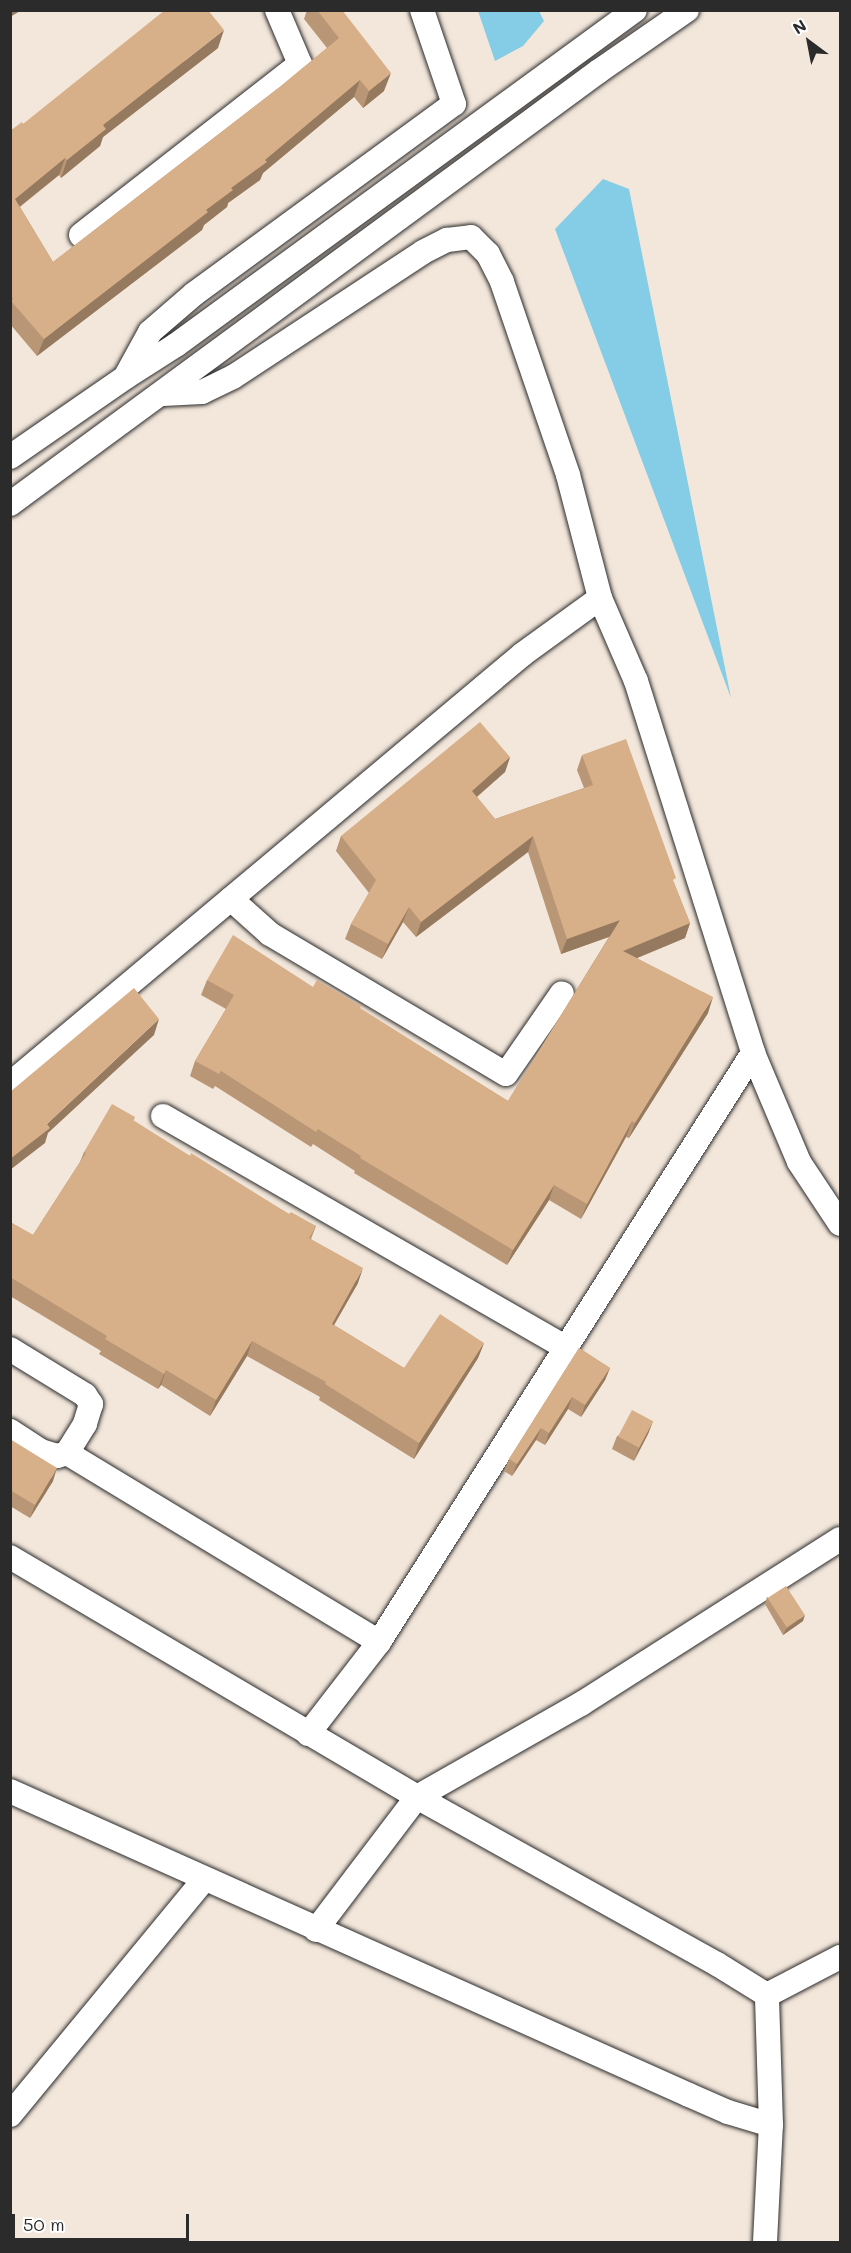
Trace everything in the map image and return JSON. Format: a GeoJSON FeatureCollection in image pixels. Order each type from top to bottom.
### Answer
{"type":"FeatureCollection","features":[{"type":"Feature","properties":{"kind":"street"},"geometry":{"type":"LineString","coordinates":[[81,235],[300,64],[278,10]]}},
{"type":"Feature","properties":{"kind":"street"},"geometry":{"type":"LineString","coordinates":[[126,376],[150,332],[194,294],[454,104],[422,10]]}},
{"type":"Feature","properties":{"kind":"street"},"geometry":{"type":"LineString","coordinates":[[12,454],[126,376],[176,345],[635,10]]}},
{"type":"Feature","properties":{"kind":"street"},"geometry":{"type":"LineString","coordinates":[[10,504],[163,394],[590,78],[687,10]]}},
{"type":"Feature","properties":{"kind":"street"},"geometry":{"type":"LineString","coordinates":[[163,394],[202,392],[233,377],[423,252],[447,240],[471,237],[488,254],[501,282],[568,475],[600,598],[636,681],[753,1053],[799,1162],[840,1224]]}},
{"type":"Feature","properties":{"kind":"street"},"geometry":{"type":"LineString","coordinates":[[10,1084],[523,654],[600,598]]}},
{"type":"Feature","properties":{"kind":"street"},"geometry":{"type":"LineString","coordinates":[[231,899],[270,934],[506,1074],[562,993]]}},
{"type":"Feature","properties":{"kind":"street"},"geometry":{"type":"LineString","coordinates":[[308,1734],[379,1642],[753,1053]]}},
{"type":"Feature","properties":{"kind":"street"},"geometry":{"type":"LineString","coordinates":[[163,1116],[567,1348]]}},
{"type":"Feature","properties":{"kind":"street"},"geometry":{"type":"LineString","coordinates":[[10,1349],[86,1395],[91,1404],[85,1424],[67,1453],[57,1456],[41,1451],[10,1431]]}},
{"type":"Feature","properties":{"kind":"street"},"geometry":{"type":"LineString","coordinates":[[67,1453],[379,1642]]}},
{"type":"Feature","properties":{"kind":"street"},"geometry":{"type":"LineString","coordinates":[[316,1930],[417,1797],[581,1704],[840,1539]]}},
{"type":"Feature","properties":{"kind":"street"},"geometry":{"type":"LineString","coordinates":[[10,1557],[308,1734],[717,1964],[767,1995]]}},
{"type":"Feature","properties":{"kind":"street"},"geometry":{"type":"LineString","coordinates":[[10,1791],[204,1880],[728,2112],[771,2125]]}},
{"type":"Feature","properties":{"kind":"street"},"geometry":{"type":"LineString","coordinates":[[10,2115],[204,1880]]}},
{"type":"Feature","properties":{"kind":"street"},"geometry":{"type":"LineString","coordinates":[[767,1995],[840,1957]]}},
{"type":"Feature","properties":{"kind":"street"},"geometry":{"type":"LineString","coordinates":[[765,2242],[771,2125],[767,1995]]}},
{"type":"Feature","properties":{"kind":"water"},"geometry":{"type":"Polygon","coordinates":[[[478,11],[539,11],[544,21],[523,46],[495,61],[478,11]]]}},
{"type":"Feature","properties":{"kind":"water"},"geometry":{"type":"Polygon","coordinates":[[[603,179],[629,189],[731,698],[555,229],[603,179]]]}},
{"type":"Feature","properties":{"kind":"building"},"geometry":{"type":"Polygon","coordinates":[[[165,10],[208,10],[224,30],[103,125],[106,129],[67,160],[65,158],[15,199],[53,262],[281,86],[339,38],[317,10],[342,10],[391,73],[369,91],[360,80],[265,160],[267,162],[231,188],[233,190],[206,210],[208,212],[44,339],[11,301],[13,299],[10,294],[10,131],[22,122],[23,124],[165,10]]]}},
{"type":"Feature","properties":{"kind":"building"},"geometry":{"type":"Polygon","coordinates":[[[480,722],[510,757],[472,791],[495,819],[593,785],[582,755],[626,739],[676,878],[673,880],[690,923],[623,951],[713,997],[635,1123],[632,1121],[587,1204],[554,1185],[513,1250],[360,1158],[361,1156],[318,1129],[316,1132],[221,1071],[219,1074],[195,1061],[234,995],[207,980],[233,935],[313,987],[317,980],[361,1006],[360,1008],[508,1101],[620,920],[567,939],[533,836],[421,922],[409,907],[388,944],[351,924],[376,880],[341,836],[480,722]]]}},
{"type":"Feature","properties":{"kind":"building"},"geometry":{"type":"Polygon","coordinates":[[[134,988],[159,1019],[47,1124],[50,1128],[10,1159],[10,1092],[134,988]]]}},
{"type":"Feature","properties":{"kind":"building"},"geometry":{"type":"Polygon","coordinates":[[[112,1104],[135,1117],[133,1120],[190,1156],[191,1153],[289,1214],[291,1212],[316,1226],[309,1238],[363,1268],[332,1324],[404,1368],[440,1314],[484,1343],[419,1443],[325,1384],[326,1382],[252,1341],[216,1400],[166,1370],[164,1374],[105,1339],[107,1336],[10,1277],[10,1222],[33,1235],[86,1153],[84,1152],[112,1104]]]}},
{"type":"Feature","properties":{"kind":"building"},"geometry":{"type":"Polygon","coordinates":[[[579,1348],[610,1368],[585,1405],[572,1397],[549,1433],[541,1428],[517,1464],[509,1459],[579,1348]]]}},
{"type":"Feature","properties":{"kind":"building"},"geometry":{"type":"Polygon","coordinates":[[[632,1410],[653,1421],[639,1448],[618,1436],[632,1410]]]}},
{"type":"Feature","properties":{"kind":"building"},"geometry":{"type":"Polygon","coordinates":[[[10,1439],[57,1468],[35,1505],[10,1490],[10,1439]]]}},
{"type":"Feature","properties":{"kind":"building"},"geometry":{"type":"Polygon","coordinates":[[[786,1586],[805,1615],[787,1627],[768,1598],[786,1586]]]}}]}
